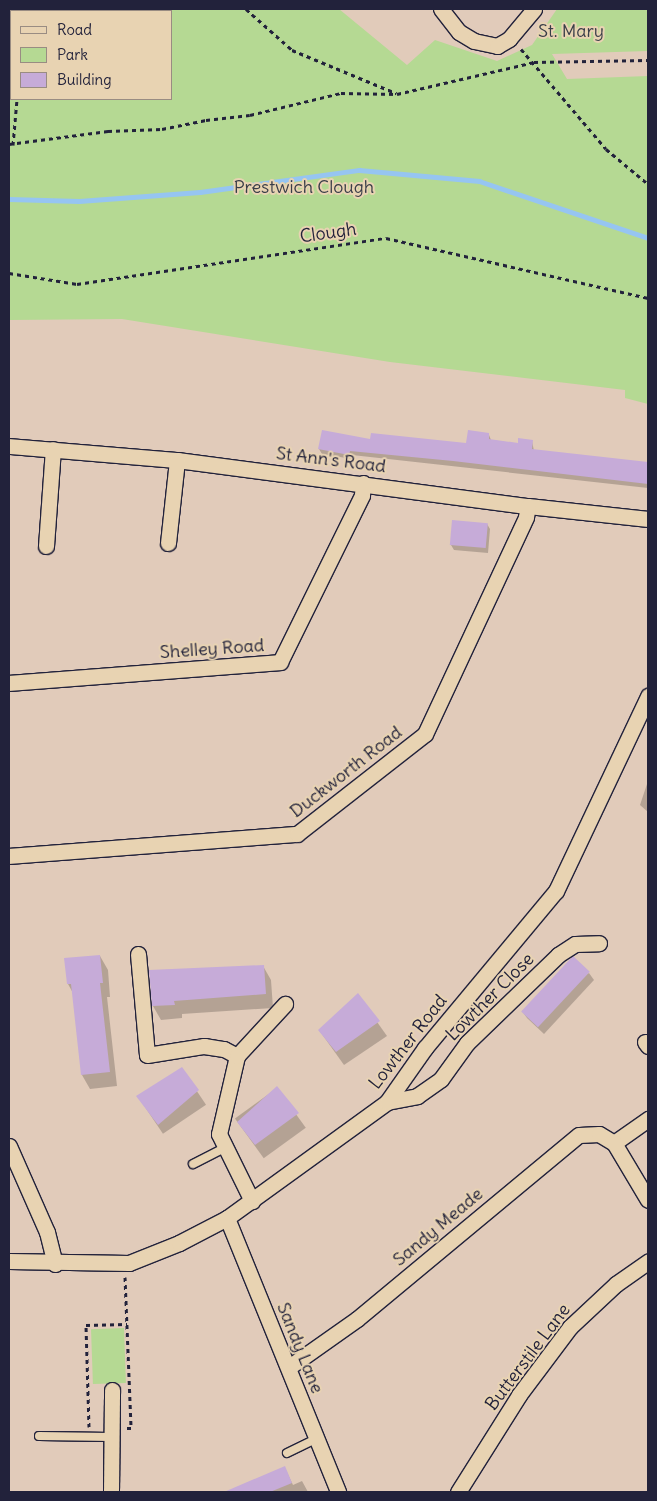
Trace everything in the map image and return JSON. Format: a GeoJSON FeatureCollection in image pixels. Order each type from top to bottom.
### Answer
{"type":"FeatureCollection","features":[{"type":"Feature","properties":{"kind":"street"},"geometry":{"type":"LineString","coordinates":[[441,9],[459,32],[474,41],[503,43],[534,9]]}},
{"type":"Feature","properties":{"kind":"street","name":"St Ann's Road"},"geometry":{"type":"LineString","coordinates":[[9,446],[177,460],[528,506],[648,519]]}},
{"type":"Feature","properties":{"kind":"street"},"geometry":{"type":"LineString","coordinates":[[46,546],[52,449]]}},
{"type":"Feature","properties":{"kind":"street"},"geometry":{"type":"LineString","coordinates":[[168,543],[177,460]]}},
{"type":"Feature","properties":{"kind":"street","name":"Shelley Road"},"geometry":{"type":"LineString","coordinates":[[9,683],[280,662],[362,495],[363,483]]}},
{"type":"Feature","properties":{"kind":"street","name":"Duckworth Road"},"geometry":{"type":"LineString","coordinates":[[9,856],[297,834],[425,734],[526,517],[528,506]]}},
{"type":"Feature","properties":{"kind":"street","name":"Lowther Road"},"geometry":{"type":"LineString","coordinates":[[9,1262],[125,1264],[179,1243],[227,1218],[252,1201],[386,1102],[425,1048],[556,891],[646,706]]}},
{"type":"Feature","properties":{"kind":"street","name":"Lowther Close"},"geometry":{"type":"LineString","coordinates":[[386,1102],[417,1096],[441,1079],[467,1044],[558,955],[575,944],[600,942]]}},
{"type":"Feature","properties":{"kind":"street"},"geometry":{"type":"LineString","coordinates":[[138,954],[147,1055],[204,1046],[224,1049],[236,1056]]}},
{"type":"Feature","properties":{"kind":"street"},"geometry":{"type":"LineString","coordinates":[[252,1201],[219,1134],[236,1056],[285,1004]]}},
{"type":"Feature","properties":{"kind":"street"},"geometry":{"type":"LineString","coordinates":[[648,1119],[614,1143],[648,1200]]}},
{"type":"Feature","properties":{"kind":"street","name":"Sandy Meade"},"geometry":{"type":"LineString","coordinates":[[289,1367],[357,1319],[569,1141],[590,1132],[614,1143]]}},
{"type":"Feature","properties":{"kind":"street"},"geometry":{"type":"LineString","coordinates":[[9,1146],[47,1232],[55,1264]]}},
{"type":"Feature","properties":{"kind":"street","name":"Sandy Lane"},"geometry":{"type":"LineString","coordinates":[[227,1218],[289,1367],[338,1492]]}},
{"type":"Feature","properties":{"kind":"street","name":"Butterstile Lane"},"geometry":{"type":"LineString","coordinates":[[458,1492],[519,1394],[570,1327],[616,1284],[648,1262]]}},
{"type":"Feature","properties":{"kind":"street"},"geometry":{"type":"LineString","coordinates":[[111,1492],[112,1390]]}},
{"type":"Feature","properties":{"kind":"lane"},"geometry":{"type":"LineString","coordinates":[[193,1164],[226,1147]]}},
{"type":"Feature","properties":{"kind":"lane"},"geometry":{"type":"LineString","coordinates":[[39,1436],[89,1437],[111,1432]]}},
{"type":"Feature","properties":{"kind":"lane"},"geometry":{"type":"LineString","coordinates":[[287,1453],[316,1439]]}},
{"type":"Feature","properties":{"kind":"path"},"geometry":{"type":"LineString","coordinates":[[246,9],[292,50],[397,94]]}},
{"type":"Feature","properties":{"kind":"path"},"geometry":{"type":"LineString","coordinates":[[503,43],[534,62],[606,149],[648,184]]}},
{"type":"Feature","properties":{"kind":"path"},"geometry":{"type":"LineString","coordinates":[[17,100],[11,145],[250,116],[341,93],[397,94],[534,62],[648,60]]}},
{"type":"Feature","properties":{"kind":"path","name":"Clough"},"geometry":{"type":"LineString","coordinates":[[9,273],[77,284],[386,238],[648,298]]}},
{"type":"Feature","properties":{"kind":"path"},"geometry":{"type":"LineString","coordinates":[[111,1432],[131,1428],[125,1264]]}},
{"type":"Feature","properties":{"kind":"path"},"geometry":{"type":"LineString","coordinates":[[89,1437],[86,1325],[127,1324]]}},
{"type":"Feature","properties":{"kind":"green space","name":"Prestwich Clough"},"geometry":{"type":"Polygon","coordinates":[[[9,9],[339,9],[407,65],[435,40],[497,61],[532,45],[557,9],[648,9],[648,51],[552,54],[567,79],[648,76],[648,404],[625,398],[625,390],[390,362],[122,319],[9,320],[9,9]]]}},
{"type":"Feature","properties":{"kind":"green space"},"geometry":{"type":"Polygon","coordinates":[[[124,1328],[126,1383],[93,1384],[91,1329],[124,1328]]]}},
{"type":"Feature","properties":{"kind":"building"},"geometry":{"type":"Polygon","coordinates":[[[322,430],[370,439],[371,433],[466,443],[468,430],[489,433],[489,439],[518,443],[518,438],[533,440],[532,449],[648,462],[648,484],[350,451],[349,455],[318,449],[322,430]]]}},
{"type":"Feature","properties":{"kind":"building"},"geometry":{"type":"Polygon","coordinates":[[[452,520],[488,523],[486,548],[450,545],[452,520]]]}},
{"type":"Feature","properties":{"kind":"building"},"geometry":{"type":"Polygon","coordinates":[[[100,955],[103,983],[100,983],[110,1072],[81,1075],[71,984],[67,984],[64,958],[100,955]]]}},
{"type":"Feature","properties":{"kind":"building"},"geometry":{"type":"Polygon","coordinates":[[[573,956],[590,972],[538,1027],[521,1012],[573,956]]]}},
{"type":"Feature","properties":{"kind":"building"},"geometry":{"type":"Polygon","coordinates":[[[264,965],[266,994],[174,1001],[175,1005],[152,1006],[149,970],[264,965]]]}},
{"type":"Feature","properties":{"kind":"building"},"geometry":{"type":"Polygon","coordinates":[[[358,993],[380,1021],[336,1052],[318,1030],[358,993]]]}},
{"type":"Feature","properties":{"kind":"building"},"geometry":{"type":"Polygon","coordinates":[[[182,1067],[199,1090],[158,1125],[136,1096],[182,1067]]]}},
{"type":"Feature","properties":{"kind":"building"},"geometry":{"type":"Polygon","coordinates":[[[277,1086],[299,1113],[255,1145],[237,1122],[277,1086]]]}},
{"type":"Feature","properties":{"kind":"building"},"geometry":{"type":"Polygon","coordinates":[[[285,1466],[292,1483],[270,1492],[224,1492],[285,1466]]]}},
{"type":"Feature","properties":{"kind":"waterway"},"geometry":{"type":"LineString","coordinates":[[9,199],[79,201],[200,192],[359,170],[479,181],[648,238]]}},
{"type":"Feature","properties":{"kind":"park label","name":"St. Mary"},"geometry":{"type":"Point","coordinates":[571,31]}}]}
